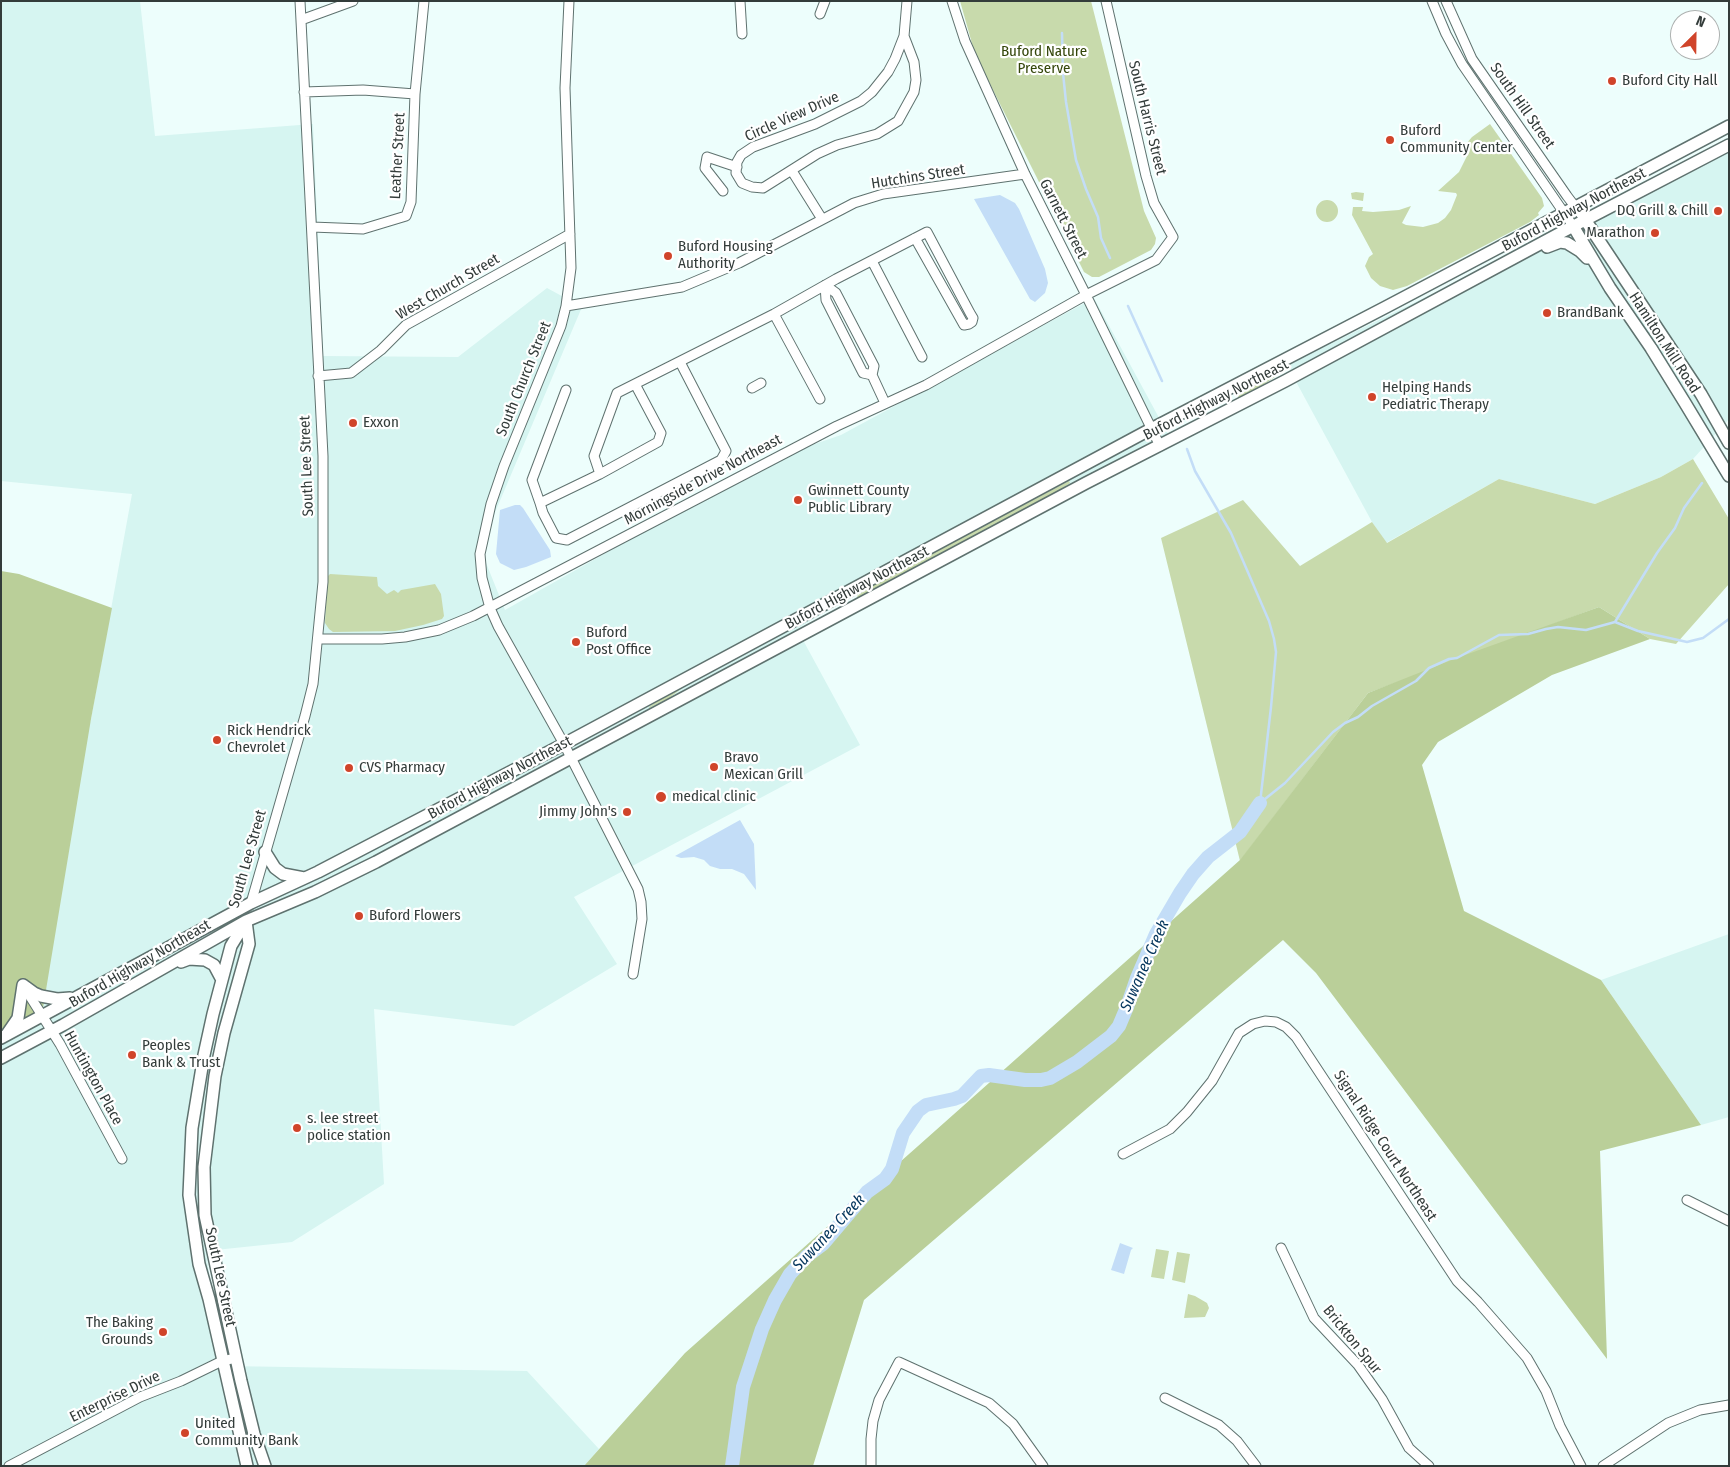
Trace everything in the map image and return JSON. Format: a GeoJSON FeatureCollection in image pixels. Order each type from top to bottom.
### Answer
{"type":"FeatureCollection","features":[{"type":"Feature","properties":{"kind":"main road","name":"Buford Highway Northeast"},"geometry":{"type":"LineString","coordinates":[[4,1037],[251,903],[318,872],[564,744],[1151,429],[1729,126]]}},
{"type":"Feature","properties":{"kind":"main road","name":"Buford Highway Northeast"},"geometry":{"type":"LineString","coordinates":[[1,1058],[246,921],[314,892],[376,862],[826,621],[1309,369],[1573,226],[1729,145]]}},
{"type":"Feature","properties":{"kind":"main road","name":"Hamilton Mill Road"},"geometry":{"type":"LineString","coordinates":[[1586,220],[1701,394],[1729,444]]}},
{"type":"Feature","properties":{"kind":"main road","name":"Hamilton Mill Road"},"geometry":{"type":"LineString","coordinates":[[1573,226],[1599,270],[1652,348],[1729,476]]}},
{"type":"Feature","properties":{"kind":"main road"},"geometry":{"type":"LineString","coordinates":[[1515,258],[1560,242],[1580,251],[1599,270]]}},
{"type":"Feature","properties":{"kind":"main road"},"geometry":{"type":"LineString","coordinates":[[266,852],[275,868],[283,874],[306,878]]}},
{"type":"Feature","properties":{"kind":"main road","name":"South Lee Street"},"geometry":{"type":"LineString","coordinates":[[246,1466],[216,1328],[199,1264],[189,1195],[192,1128],[204,1055],[231,946],[246,921],[251,903]]}},
{"type":"Feature","properties":{"kind":"main road","name":"South Lee Street"},"geometry":{"type":"LineString","coordinates":[[246,921],[249,944],[224,1033],[216,1076],[204,1167],[205,1215],[236,1358],[254,1434],[264,1466]]}},
{"type":"Feature","properties":{"kind":"main road"},"geometry":{"type":"LineString","coordinates":[[165,968],[189,959],[205,960],[214,965],[222,980]]}},
{"type":"Feature","properties":{"kind":"main road"},"geometry":{"type":"LineString","coordinates":[[4,1037],[18,1018],[23,985],[41,996],[58,999],[75,998]]}},
{"type":"Feature","properties":{"kind":"street","name":"South Lee Street"},"geometry":{"type":"LineString","coordinates":[[251,903],[305,716],[312,684],[323,582],[324,503],[300,1]]}},
{"type":"Feature","properties":{"kind":"street"},"geometry":{"type":"LineString","coordinates":[[300,20],[353,1]]}},
{"type":"Feature","properties":{"kind":"street","name":"Leather Street"},"geometry":{"type":"LineString","coordinates":[[312,227],[363,229],[406,216],[412,202],[415,94],[424,1]]}},
{"type":"Feature","properties":{"kind":"street","name":"South Church Street"},"geometry":{"type":"LineString","coordinates":[[569,1],[565,88],[570,268],[566,306],[561,326],[504,466],[484,529],[480,554],[482,578],[490,608],[564,744],[638,890],[642,902],[642,919],[633,974]]}},
{"type":"Feature","properties":{"kind":"street"},"geometry":{"type":"LineString","coordinates":[[740,1],[742,34]]}},
{"type":"Feature","properties":{"kind":"street"},"geometry":{"type":"LineString","coordinates":[[820,14],[825,1]]}},
{"type":"Feature","properties":{"kind":"street","name":"Circle View Drive"},"geometry":{"type":"LineString","coordinates":[[904,36],[914,62],[916,80],[914,92],[898,121],[877,134],[817,154],[763,188],[752,187],[742,183],[736,173],[737,162],[741,155],[753,147],[815,124],[861,101],[872,92],[888,72],[904,36],[907,1]]}},
{"type":"Feature","properties":{"kind":"street","name":"Garnett Street"},"geometry":{"type":"LineString","coordinates":[[952,1],[966,41],[1024,174],[1160,446]]}},
{"type":"Feature","properties":{"kind":"street","name":"South Harris Street"},"geometry":{"type":"LineString","coordinates":[[1106,1],[1146,176],[1154,202],[1173,237]]}},
{"type":"Feature","properties":{"kind":"street","name":"South Hill Street"},"geometry":{"type":"LineString","coordinates":[[1432,1],[1446,34],[1462,64],[1573,226]]}},
{"type":"Feature","properties":{"kind":"street","name":"South Hill Street"},"geometry":{"type":"LineString","coordinates":[[1446,1],[1472,59],[1586,220]]}},
{"type":"Feature","properties":{"kind":"street"},"geometry":{"type":"LineString","coordinates":[[304,92],[363,90],[415,94]]}},
{"type":"Feature","properties":{"kind":"street"},"geometry":{"type":"LineString","coordinates":[[723,191],[705,168],[708,157],[736,167]]}},
{"type":"Feature","properties":{"kind":"street"},"geometry":{"type":"LineString","coordinates":[[792,170],[822,219]]}},
{"type":"Feature","properties":{"kind":"street","name":"Hutchins Street"},"geometry":{"type":"LineString","coordinates":[[566,306],[682,287],[738,263],[854,203],[883,194],[1024,174]]}},
{"type":"Feature","properties":{"kind":"street"},"geometry":{"type":"LineString","coordinates":[[600,474],[594,456],[617,393],[774,314],[872,260],[915,238],[927,232],[973,318],[972,322],[964,325],[915,238]]}},
{"type":"Feature","properties":{"kind":"street","name":"West Church Street"},"geometry":{"type":"LineString","coordinates":[[318,376],[351,373],[381,350],[406,325],[570,234]]}},
{"type":"Feature","properties":{"kind":"street","name":"Morningside Drive Northeast"},"geometry":{"type":"LineString","coordinates":[[318,639],[405,637],[439,630],[490,608],[746,473],[885,403],[926,385],[1086,295],[1156,260],[1173,237]]}},
{"type":"Feature","properties":{"kind":"street"},"geometry":{"type":"LineString","coordinates":[[872,260],[922,358]]}},
{"type":"Feature","properties":{"kind":"street"},"geometry":{"type":"LineString","coordinates":[[943,288],[954,282]]}},
{"type":"Feature","properties":{"kind":"street"},"geometry":{"type":"LineString","coordinates":[[826,286],[836,293],[874,366],[872,376],[885,403]]}},
{"type":"Feature","properties":{"kind":"street"},"geometry":{"type":"LineString","coordinates":[[826,286],[826,300],[845,338],[863,373],[872,376]]}},
{"type":"Feature","properties":{"kind":"street"},"geometry":{"type":"LineString","coordinates":[[774,314],[820,400]]}},
{"type":"Feature","properties":{"kind":"street"},"geometry":{"type":"LineString","coordinates":[[845,338],[856,331]]}},
{"type":"Feature","properties":{"kind":"street"},"geometry":{"type":"LineString","coordinates":[[566,390],[532,480],[543,513],[556,538],[567,540],[721,460],[726,451],[680,362]]}},
{"type":"Feature","properties":{"kind":"street"},"geometry":{"type":"LineString","coordinates":[[752,388],[761,383]]}},
{"type":"Feature","properties":{"kind":"street"},"geometry":{"type":"LineString","coordinates":[[540,502],[600,474],[658,442],[661,433],[635,384]]}},
{"type":"Feature","properties":{"kind":"street","name":"Huntington Place"},"geometry":{"type":"LineString","coordinates":[[23,985],[52,1031],[122,1159]]}},
{"type":"Feature","properties":{"kind":"street","name":"Signal Ridge Court Northeast"},"geometry":{"type":"LineString","coordinates":[[1123,1154],[1170,1129],[1212,1081],[1239,1033],[1252,1024],[1265,1021],[1276,1022],[1286,1027],[1296,1037],[1457,1281],[1527,1358],[1546,1391],[1560,1426],[1582,1466]]}},
{"type":"Feature","properties":{"kind":"street"},"geometry":{"type":"LineString","coordinates":[[1688,1200],[1729,1221]]}},
{"type":"Feature","properties":{"kind":"street","name":"Brickton Spur"},"geometry":{"type":"LineString","coordinates":[[1281,1248],[1314,1318],[1358,1365],[1382,1399],[1408,1448],[1430,1466]]}},
{"type":"Feature","properties":{"kind":"street","name":"Enterprise Drive"},"geometry":{"type":"LineString","coordinates":[[9,1466],[140,1397],[181,1381],[222,1361],[236,1358]]}},
{"type":"Feature","properties":{"kind":"street"},"geometry":{"type":"LineString","coordinates":[[871,1466],[873,1421],[879,1400],[899,1362],[989,1403],[1013,1424],[1043,1466]]}},
{"type":"Feature","properties":{"kind":"street"},"geometry":{"type":"LineString","coordinates":[[1165,1398],[1219,1425],[1237,1442],[1256,1466]]}},
{"type":"Feature","properties":{"kind":"street"},"geometry":{"type":"LineString","coordinates":[[1603,1466],[1668,1423],[1700,1410],[1729,1406]]}},
{"type":"Feature","properties":{"kind":"shaded area"},"geometry":{"type":"Polygon","coordinates":[[[1,1],[140,1],[155,136],[313,124],[323,356],[458,357],[547,288],[582,307],[480,548],[505,610],[774,458],[841,435],[1094,298],[1170,438],[866,587],[797,629],[860,745],[574,897],[617,964],[514,1026],[374,1009],[384,1184],[292,1242],[206,1251],[216,1328],[228,1366],[527,1371],[599,1449],[584,1466],[1,1466],[1,1040],[91,719],[132,494],[1,481],[1,1]]]}},
{"type":"Feature","properties":{"kind":"shaded area"},"geometry":{"type":"Polygon","coordinates":[[[1729,138],[1729,419],[1693,459],[1661,477],[1595,504],[1499,479],[1386,543],[1372,522],[1287,365],[1581,221],[1729,138]]]}},
{"type":"Feature","properties":{"kind":"shaded area"},"geometry":{"type":"Polygon","coordinates":[[[1000,195],[1015,203],[1019,209],[1045,269],[1048,283],[1045,293],[1035,302],[1030,299],[974,199],[1000,195]]]}},
{"type":"Feature","properties":{"kind":"shaded area"},"geometry":{"type":"Polygon","coordinates":[[[520,505],[523,508],[550,550],[551,557],[514,570],[500,563],[496,554],[500,510],[520,505]]]}},
{"type":"Feature","properties":{"kind":"shaded area"},"geometry":{"type":"Polygon","coordinates":[[[740,820],[754,844],[756,890],[744,874],[732,869],[720,869],[710,866],[704,860],[694,857],[681,858],[675,856],[740,820]]]}},
{"type":"Feature","properties":{"kind":"shaded area"},"geometry":{"type":"Polygon","coordinates":[[[1729,934],[1729,1117],[1701,1125],[1601,980],[1729,934]]]}},
{"type":"Feature","properties":{"kind":"shaded area"},"geometry":{"type":"Polygon","coordinates":[[[1120,1243],[1133,1248],[1124,1274],[1111,1270],[1120,1243]]]}},
{"type":"Feature","properties":{"kind":"green space","name":"Buford Nature Preserve"},"geometry":{"type":"Polygon","coordinates":[[[960,1],[1091,1],[1144,211],[1156,238],[1151,250],[1099,277],[1092,277],[1084,272],[975,54],[960,1]]]}},
{"type":"Feature","properties":{"kind":"green space"},"geometry":{"type":"Polygon","coordinates":[[[1490,124],[1542,198],[1544,206],[1538,213],[1539,215],[1530,222],[1407,286],[1393,290],[1380,286],[1371,278],[1365,266],[1369,257],[1373,254],[1352,215],[1353,207],[1363,207],[1362,211],[1373,212],[1399,210],[1411,206],[1402,223],[1423,227],[1438,223],[1451,210],[1457,195],[1456,193],[1438,191],[1459,172],[1468,154],[1465,152],[1466,144],[1472,137],[1490,124]]]}},
{"type":"Feature","properties":{"kind":"green space"},"geometry":{"type":"Polygon","coordinates":[[[1351,193],[1364,193],[1363,201],[1352,199],[1351,193]]]}},
{"type":"Feature","properties":{"kind":"green space"},"geometry":{"type":"Polygon","coordinates":[[[1327,200],[1335,203],[1338,211],[1335,219],[1327,222],[1319,219],[1316,211],[1319,203],[1327,200]]]}},
{"type":"Feature","properties":{"kind":"green space"},"geometry":{"type":"Polygon","coordinates":[[[1290,364],[1291,366],[1263,385],[1239,398],[1238,396],[1265,378],[1290,364]]]}},
{"type":"Feature","properties":{"kind":"green space"},"geometry":{"type":"Polygon","coordinates":[[[1693,459],[1729,519],[1729,584],[1676,644],[1650,639],[1599,607],[1368,693],[1240,861],[1161,538],[1243,500],[1300,566],[1372,522],[1387,543],[1499,479],[1595,504],[1661,477],[1693,459]]]}},
{"type":"Feature","properties":{"kind":"green space"},"geometry":{"type":"Polygon","coordinates":[[[1069,481],[1070,483],[1049,497],[858,598],[857,596],[875,583],[1069,481]]]}},
{"type":"Feature","properties":{"kind":"green space"},"geometry":{"type":"Polygon","coordinates":[[[1,571],[19,574],[112,608],[91,719],[41,1020],[1,1040],[1,571]]]}},
{"type":"Feature","properties":{"kind":"green space"},"geometry":{"type":"Polygon","coordinates":[[[330,574],[377,577],[378,586],[387,594],[394,590],[398,593],[401,590],[435,584],[441,594],[444,616],[442,619],[423,625],[395,631],[333,632],[325,623],[327,577],[330,574]]]}},
{"type":"Feature","properties":{"kind":"green space"},"geometry":{"type":"Polygon","coordinates":[[[1599,607],[1650,639],[1552,675],[1438,742],[1422,765],[1464,911],[1601,980],[1701,1125],[1600,1151],[1607,1359],[1316,973],[1283,940],[864,1300],[813,1466],[584,1466],[685,1353],[1240,860],[1368,693],[1454,659],[1599,607]]]}},
{"type":"Feature","properties":{"kind":"green space"},"geometry":{"type":"Polygon","coordinates":[[[688,682],[669,698],[649,708],[673,690],[688,682]]]}},
{"type":"Feature","properties":{"kind":"green space"},"geometry":{"type":"Polygon","coordinates":[[[1156,1249],[1169,1251],[1164,1279],[1151,1277],[1156,1249]]]}},
{"type":"Feature","properties":{"kind":"green space"},"geometry":{"type":"Polygon","coordinates":[[[1177,1252],[1190,1254],[1185,1283],[1172,1280],[1177,1252]]]}},
{"type":"Feature","properties":{"kind":"green space"},"geometry":{"type":"Polygon","coordinates":[[[1188,1294],[1207,1303],[1209,1308],[1205,1317],[1184,1318],[1188,1294]]]}},
{"type":"Feature","properties":{"kind":"waterway"},"geometry":{"type":"LineString","coordinates":[[1062,33],[1066,102],[1076,160],[1098,217],[1101,238],[1110,258]]}},
{"type":"Feature","properties":{"kind":"waterway"},"geometry":{"type":"LineString","coordinates":[[1128,306],[1162,381]]}},
{"type":"Feature","properties":{"kind":"waterway"},"geometry":{"type":"LineString","coordinates":[[1187,449],[1195,471],[1231,533],[1269,621],[1274,639],[1276,652],[1260,803]]}},
{"type":"Feature","properties":{"kind":"waterway"},"geometry":{"type":"LineString","coordinates":[[1615,622],[1657,553],[1675,528],[1684,508],[1702,483]]}},
{"type":"Feature","properties":{"kind":"waterway","name":"Suwanee Creek"},"geometry":{"type":"LineString","coordinates":[[1260,803],[1285,783],[1333,732],[1345,723],[1416,681],[1429,668],[1449,659],[1457,658],[1499,635],[1528,634],[1558,627],[1586,630],[1615,622],[1638,631],[1687,642],[1703,638],[1729,619]]}},
{"type":"Feature","properties":{"kind":"waterway","name":"Suwanee Creek"},"geometry":{"type":"LineString","coordinates":[[732,1466],[743,1387],[762,1329],[775,1300],[790,1274],[807,1256],[823,1244],[867,1192],[885,1179],[892,1169],[903,1133],[918,1111],[926,1105],[962,1096],[981,1076],[989,1075],[1025,1080],[1050,1078],[1077,1062],[1111,1036],[1119,1026],[1156,934],[1180,893],[1208,857],[1240,832],[1260,803]]}},
{"type":"Feature","properties":{"kind":"place","name":"Buford City Hall"},"geometry":{"type":"Point","coordinates":[1612,81]}},
{"type":"Feature","properties":{"kind":"place","name":"Buford Community Center"},"geometry":{"type":"Point","coordinates":[1390,140]}},
{"type":"Feature","properties":{"kind":"place","name":"DQ Grill & Chill"},"geometry":{"type":"Point","coordinates":[1718,211]}},
{"type":"Feature","properties":{"kind":"place","name":"Marathon"},"geometry":{"type":"Point","coordinates":[1655,233]}},
{"type":"Feature","properties":{"kind":"place","name":"Buford Housing Authority"},"geometry":{"type":"Point","coordinates":[668,256]}},
{"type":"Feature","properties":{"kind":"place","name":"BrandBank"},"geometry":{"type":"Point","coordinates":[1547,313]}},
{"type":"Feature","properties":{"kind":"place","name":"Helping Hands Pediatric Therapy"},"geometry":{"type":"Point","coordinates":[1372,397]}},
{"type":"Feature","properties":{"kind":"place","name":"Exxon"},"geometry":{"type":"Point","coordinates":[353,423]}},
{"type":"Feature","properties":{"kind":"place","name":"Gwinnett County Public Library"},"geometry":{"type":"Point","coordinates":[798,500]}},
{"type":"Feature","properties":{"kind":"place","name":"Buford Post Office"},"geometry":{"type":"Point","coordinates":[576,642]}},
{"type":"Feature","properties":{"kind":"place","name":"Rick Hendrick Chevrolet"},"geometry":{"type":"Point","coordinates":[217,740]}},
{"type":"Feature","properties":{"kind":"place","name":"Bravo Mexican Grill"},"geometry":{"type":"Point","coordinates":[714,767]}},
{"type":"Feature","properties":{"kind":"place","name":"CVS Pharmacy"},"geometry":{"type":"Point","coordinates":[349,768]}},
{"type":"Feature","properties":{"kind":"place","name":"medical clinic"},"geometry":{"type":"Point","coordinates":[661,797]}},
{"type":"Feature","properties":{"kind":"place","name":"Jimmy John's"},"geometry":{"type":"Point","coordinates":[627,812]}},
{"type":"Feature","properties":{"kind":"place","name":"Buford Flowers"},"geometry":{"type":"Point","coordinates":[359,916]}},
{"type":"Feature","properties":{"kind":"place","name":"Peoples Bank & Trust"},"geometry":{"type":"Point","coordinates":[132,1055]}},
{"type":"Feature","properties":{"kind":"place","name":"s. lee street police station"},"geometry":{"type":"Point","coordinates":[297,1128]}},
{"type":"Feature","properties":{"kind":"place","name":"The Baking Grounds"},"geometry":{"type":"Point","coordinates":[163,1332]}},
{"type":"Feature","properties":{"kind":"place","name":"United Community Bank"},"geometry":{"type":"Point","coordinates":[185,1433]}}]}
